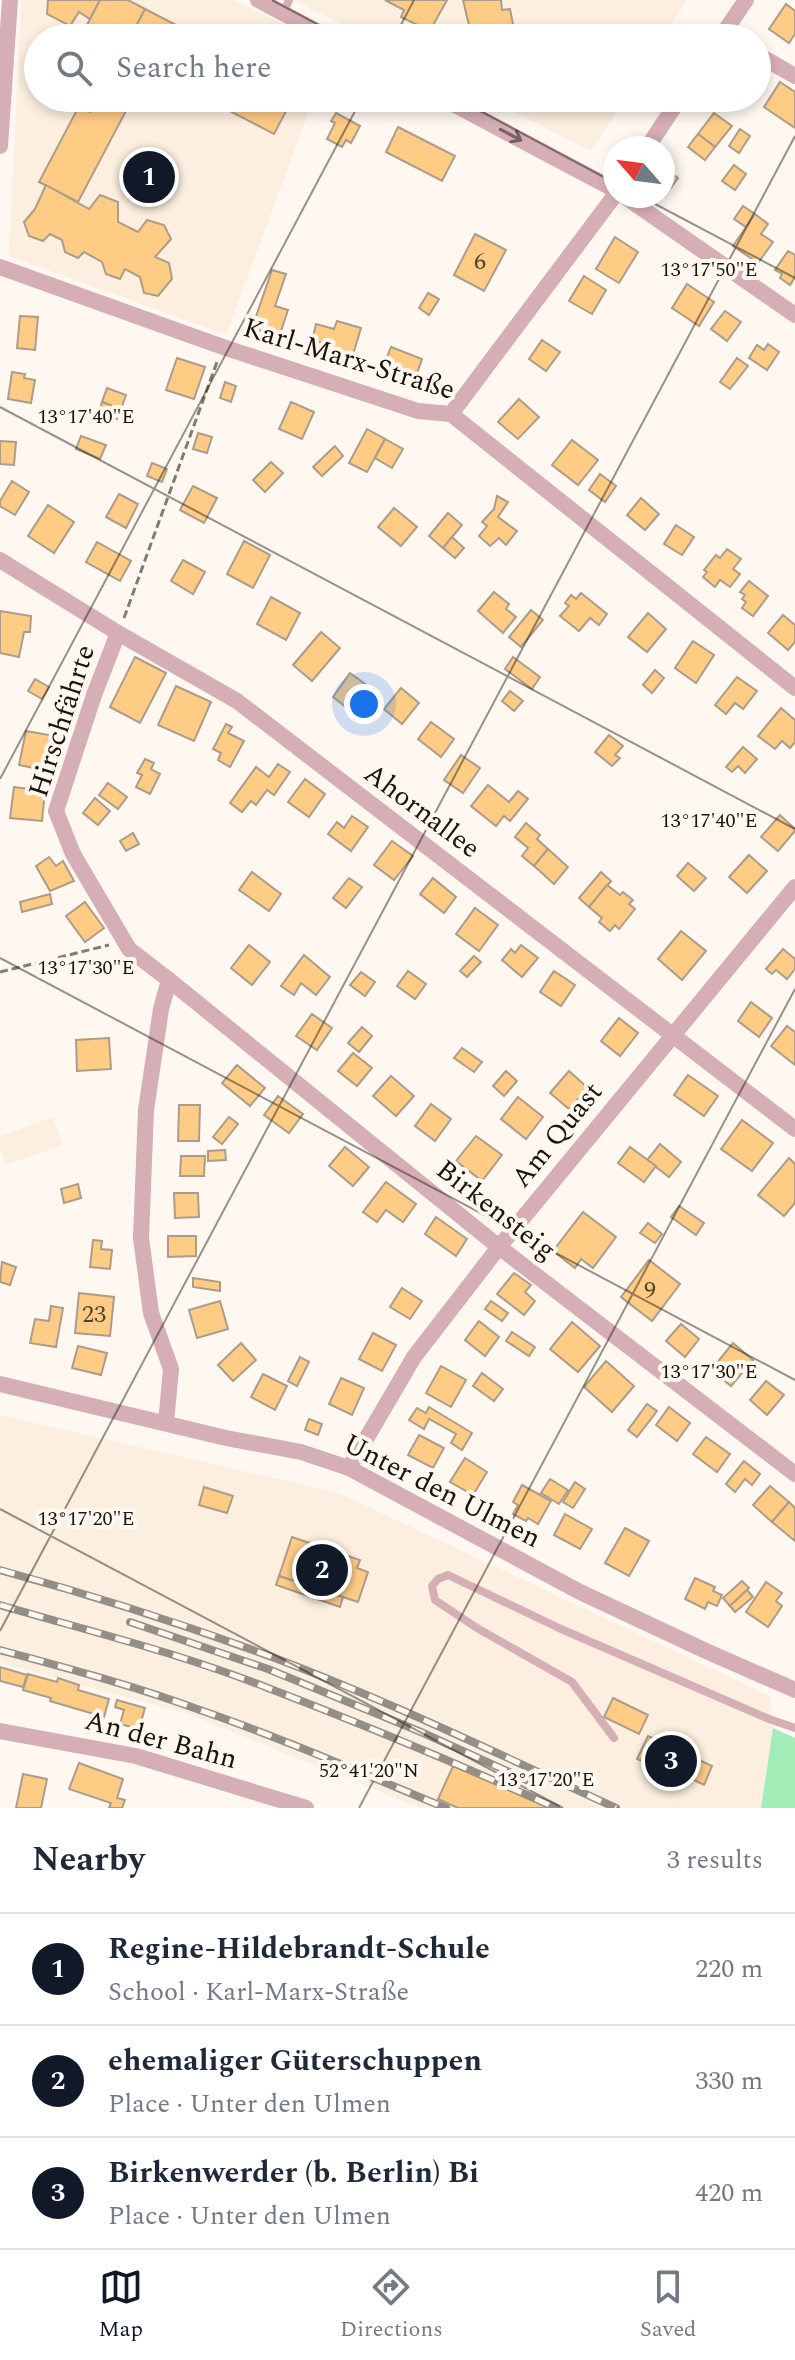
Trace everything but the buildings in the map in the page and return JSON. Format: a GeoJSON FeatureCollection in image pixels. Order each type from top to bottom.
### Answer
{"type":"FeatureCollection","features":[{"type":"Feature","properties":{"kind":"street"},"geometry":{"type":"LineString","coordinates":[[0,146],[10,0]]}},
{"type":"Feature","properties":{"kind":"street"},"geometry":{"type":"LineString","coordinates":[[258,0],[286,7],[310,24]]}},
{"type":"Feature","properties":{"kind":"street"},"geometry":{"type":"LineString","coordinates":[[732,24],[746,0]]}},
{"type":"Feature","properties":{"kind":"street"},"geometry":{"type":"LineString","coordinates":[[771,62],[795,76]]}},
{"type":"Feature","properties":{"kind":"street"},"geometry":{"type":"LineString","coordinates":[[467,112],[603,186]]}},
{"type":"Feature","properties":{"kind":"street"},"geometry":{"type":"LineString","coordinates":[[655,136],[671,112]]}},
{"type":"Feature","properties":{"kind":"street"},"geometry":{"type":"LineString","coordinates":[[451,414],[604,208]]}},
{"type":"Feature","properties":{"kind":"street"},"geometry":{"type":"LineString","coordinates":[[641,208],[795,315]]}},
{"type":"Feature","properties":{"kind":"street","name":"Karl-Marx-Straße"},"geometry":{"type":"LineString","coordinates":[[0,267],[223,347],[418,411],[451,414],[795,688]]}},
{"type":"Feature","properties":{"kind":"street","name":"Ahornallee"},"geometry":{"type":"LineString","coordinates":[[0,560],[118,633],[237,701],[795,1129]]}},
{"type":"Feature","properties":{"kind":"street","name":"Hirschfährte"},"geometry":{"type":"LineString","coordinates":[[118,633],[56,811],[73,854],[129,949],[169,980]]}},
{"type":"Feature","properties":{"kind":"street","name":"Am Quast"},"geometry":{"type":"LineString","coordinates":[[349,1468],[414,1357],[499,1247],[795,887]]}},
{"type":"Feature","properties":{"kind":"street"},"geometry":{"type":"LineString","coordinates":[[166,1423],[171,1369],[151,1313],[141,1238],[146,1110],[161,1009],[169,980]]}},
{"type":"Feature","properties":{"kind":"street","name":"Birkensteig"},"geometry":{"type":"LineString","coordinates":[[169,980],[499,1247],[795,1474]]}},
{"type":"Feature","properties":{"kind":"street","name":"Unter den Ulmen"},"geometry":{"type":"LineString","coordinates":[[0,1384],[226,1438],[301,1452],[349,1468],[580,1592],[795,1690]]}},
{"type":"Feature","properties":{"kind":"street","name":"An der Bahn"},"geometry":{"type":"LineString","coordinates":[[0,1731],[136,1756],[306,1808]]}},
{"type":"Feature","properties":{"kind":"lane"},"geometry":{"type":"LineString","coordinates":[[614,1738],[572,1682],[477,1628],[435,1600],[432,1586],[438,1579],[448,1575],[561,1629],[795,1728]]}},
{"type":"Feature","properties":{"kind":"path","name":"Hirschfährte"},"geometry":{"type":"LineString","coordinates":[[118,633],[223,347]]}},
{"type":"Feature","properties":{"kind":"path"},"geometry":{"type":"LineString","coordinates":[[0,972],[124,941]]}},
{"type":"Feature","properties":{"kind":"shaded area"},"geometry":{"type":"Polygon","coordinates":[[[21,0],[234,0],[283,24],[24,24],[24,112],[309,112],[226,335],[9,256],[21,0]]]}},
{"type":"Feature","properties":{"kind":"shaded area"},"geometry":{"type":"Polygon","coordinates":[[[294,0],[687,0],[672,24],[341,24],[294,0]]]}},
{"type":"Feature","properties":{"kind":"shaded area"},"geometry":{"type":"Polygon","coordinates":[[[514,112],[616,112],[591,151],[514,112]]]}},
{"type":"Feature","properties":{"kind":"shaded area"},"geometry":{"type":"Polygon","coordinates":[[[53,1117],[63,1145],[6,1165],[0,1149],[0,1136],[53,1117]]]}},
{"type":"Feature","properties":{"kind":"shaded area"},"geometry":{"type":"Polygon","coordinates":[[[0,1415],[339,1493],[770,1696],[773,1728],[761,1808],[420,1808],[188,1714],[0,1663],[0,1415]]]}},
{"type":"Feature","properties":{"kind":"green space"},"geometry":{"type":"Polygon","coordinates":[[[773,1728],[795,1738],[795,1808],[761,1808],[773,1728]]]}},
{"type":"Feature","properties":{"kind":"railway"},"geometry":{"type":"LineString","coordinates":[[0,1570],[137,1610],[272,1657],[402,1710],[616,1808]]}},
{"type":"Feature","properties":{"kind":"railway"},"geometry":{"type":"LineString","coordinates":[[0,1605],[235,1676],[341,1716],[556,1808]]}},
{"type":"Feature","properties":{"kind":"railway"},"geometry":{"type":"LineString","coordinates":[[130,1622],[268,1669],[527,1780]]}},
{"type":"Feature","properties":{"kind":"railway"},"geometry":{"type":"LineString","coordinates":[[0,1650],[175,1701],[293,1745],[446,1808]]}},
{"type":"Feature","properties":{"kind":"place","name":"Regine-Hildebrandt-Schule"},"geometry":{"type":"Point","coordinates":[149,177]}},
{"type":"Feature","properties":{"kind":"place","name":"ehemaliger Güterschuppen"},"geometry":{"type":"Point","coordinates":[322,1570]}},
{"type":"Feature","properties":{"kind":"place","name":"Birkenwerder (b. Berlin) Bi"},"geometry":{"type":"Point","coordinates":[671,1761]}}]}
